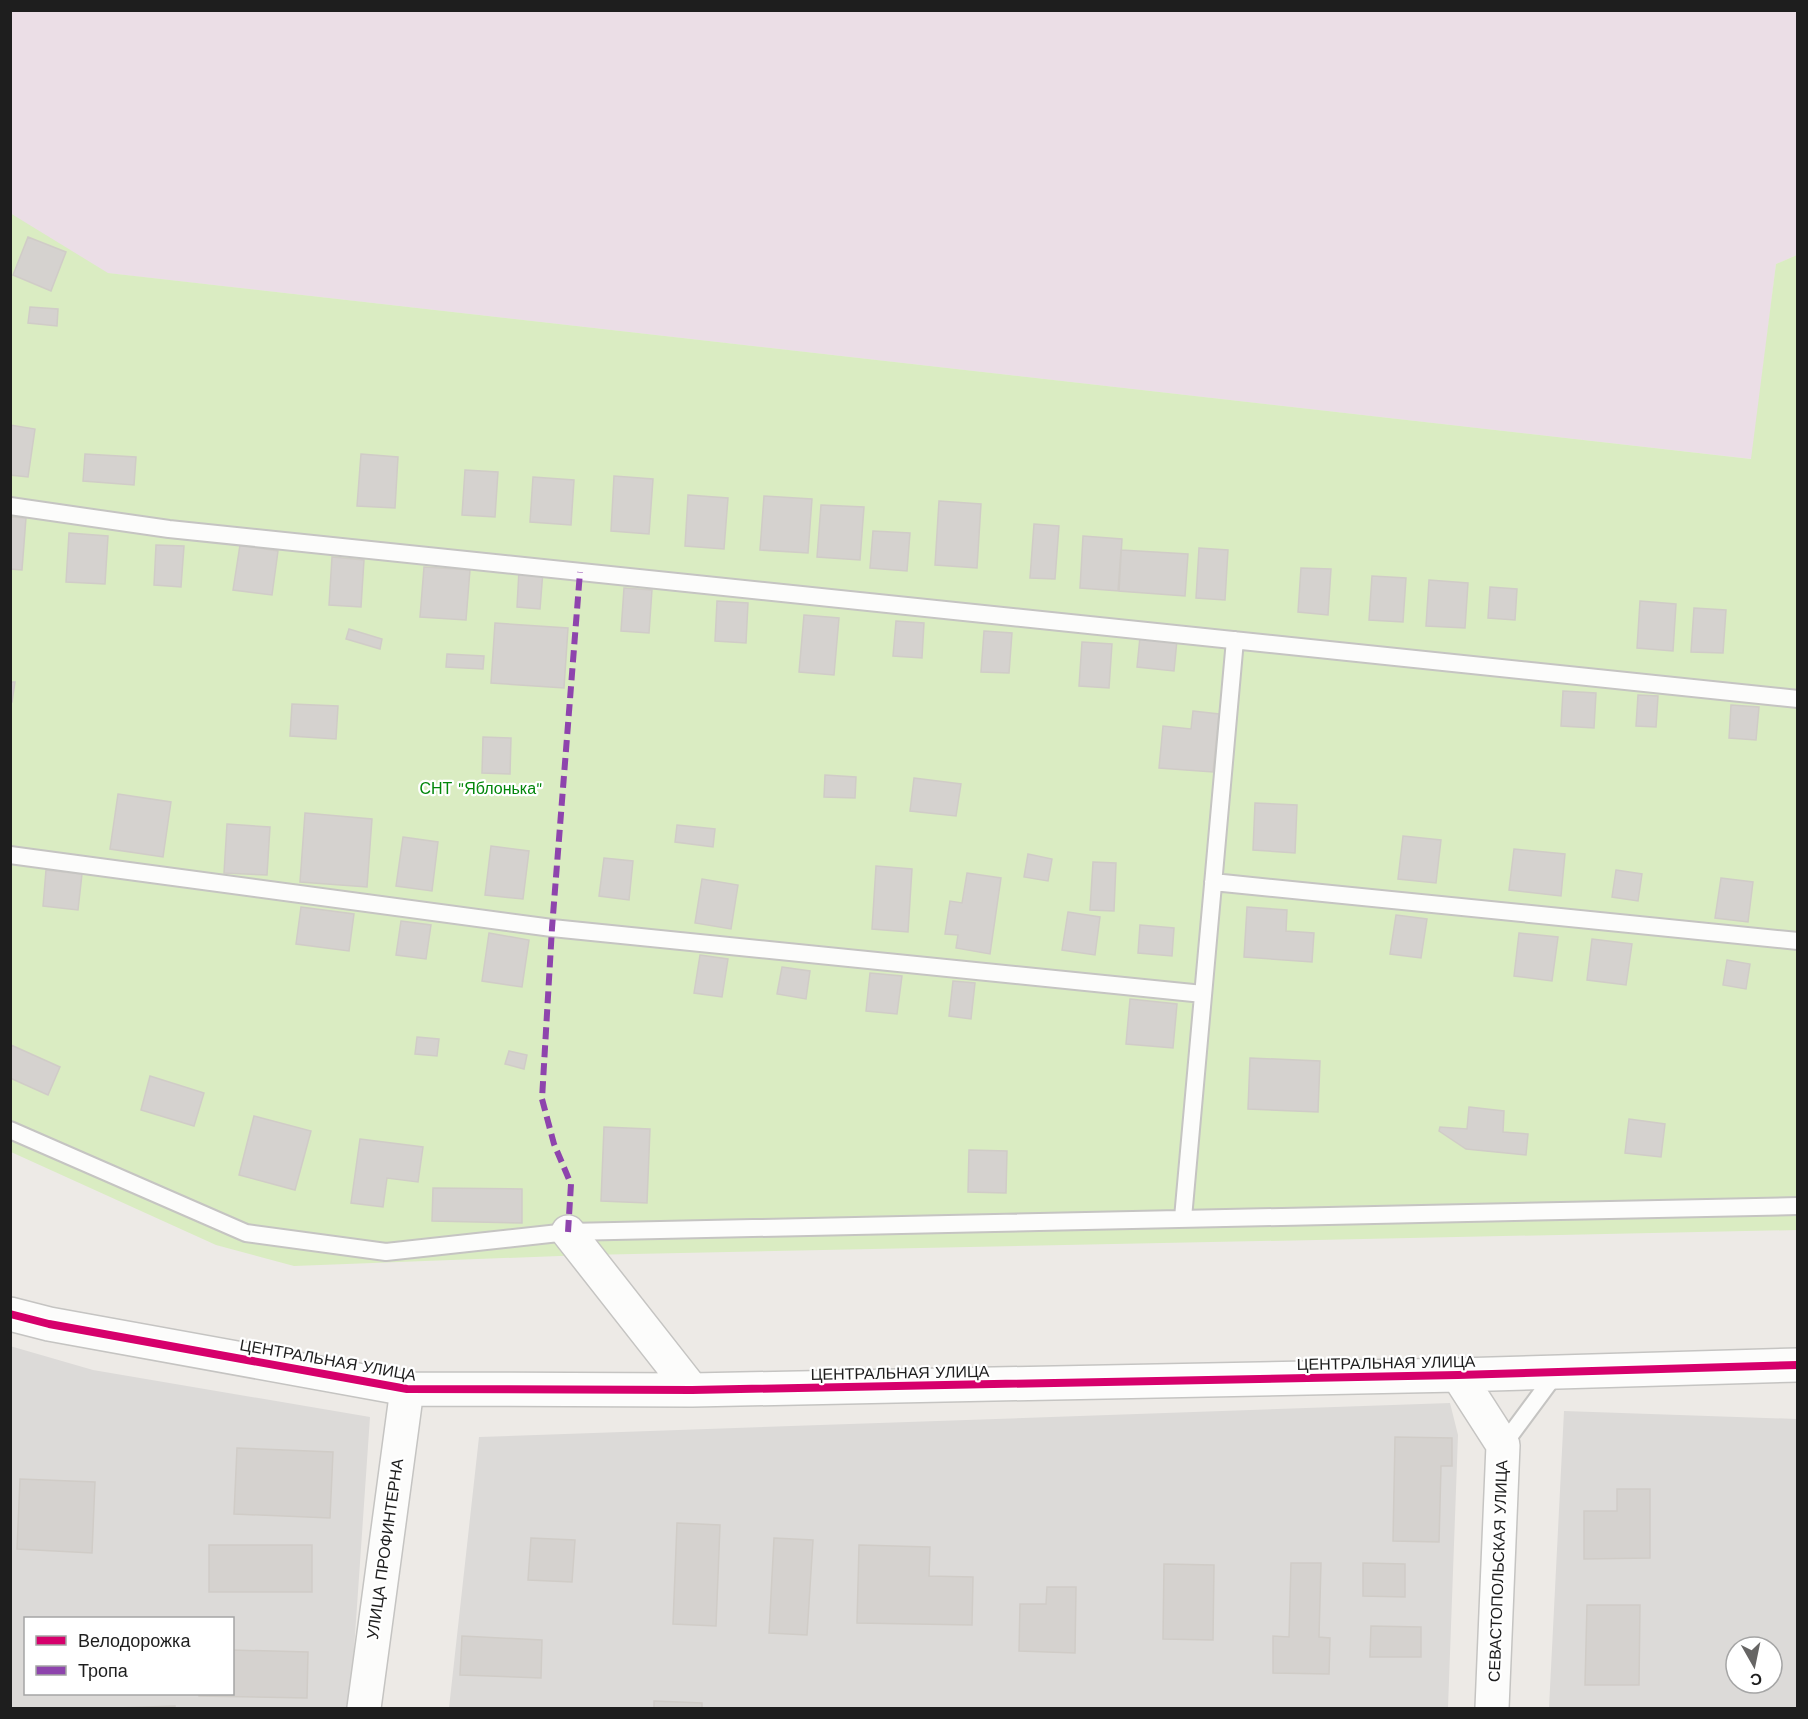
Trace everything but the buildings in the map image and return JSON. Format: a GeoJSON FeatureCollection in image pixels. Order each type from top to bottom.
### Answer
{"type":"FeatureCollection","features":[{"type":"Feature","properties":{"kind":"street"},"geometry":{"type":"LineString","coordinates":[[568,1232],[692,1390]]}},
{"type":"Feature","properties":{"kind":"street","name":"ЦЕНТРАЛЬНАЯ УЛИЦА"},"geometry":{"type":"LineString","coordinates":[[10,1314],[49,1324],[407,1389],[692,1390],[1458,1375],[1797,1365]]}},
{"type":"Feature","properties":{"kind":"street","name":"СЕВАСТОПОЛЬСКАЯ УЛИЦА"},"geometry":{"type":"LineString","coordinates":[[1458,1375],[1503,1445],[1492,1708]]}},
{"type":"Feature","properties":{"kind":"street","name":"УЛИЦА ПРОФИНТЕРНА"},"geometry":{"type":"LineString","coordinates":[[364,1708],[407,1389]]}},
{"type":"Feature","properties":{"kind":"lane"},"geometry":{"type":"LineString","coordinates":[[10,506],[169,529],[1797,699]]}},
{"type":"Feature","properties":{"kind":"lane"},"geometry":{"type":"LineString","coordinates":[[1183,1218],[1235,640]]}},
{"type":"Feature","properties":{"kind":"lane"},"geometry":{"type":"LineString","coordinates":[[10,855],[552,928],[1203,994]]}},
{"type":"Feature","properties":{"kind":"lane"},"geometry":{"type":"LineString","coordinates":[[1213,882],[1797,941]]}},
{"type":"Feature","properties":{"kind":"lane"},"geometry":{"type":"LineString","coordinates":[[10,1130],[246,1233],[386,1252],[568,1232],[1797,1206]]}},
{"type":"Feature","properties":{"kind":"lane"},"geometry":{"type":"LineString","coordinates":[[1503,1445],[1557,1372]]}},
{"type":"Feature","properties":{"kind":"shaded area"},"geometry":{"type":"Polygon","coordinates":[[[11,11],[1797,11],[1797,255],[1776,264],[1752,459],[107,273],[11,217],[11,11]]]}},
{"type":"Feature","properties":{"kind":"shaded area"},"geometry":{"type":"Polygon","coordinates":[[[10,1346],[93,1370],[370,1417],[350,1708],[11,1708],[10,1346]]]}},
{"type":"Feature","properties":{"kind":"shaded area"},"geometry":{"type":"Polygon","coordinates":[[[1450,1403],[1458,1435],[1448,1708],[449,1708],[479,1437],[1450,1403]]]}},
{"type":"Feature","properties":{"kind":"shaded area"},"geometry":{"type":"Polygon","coordinates":[[[1564,1411],[1797,1419],[1797,1708],[1549,1708],[1564,1411]]]}},
{"type":"Feature","properties":{"kind":"green space","name":"СНТ \"Яблонька\""},"geometry":{"type":"Polygon","coordinates":[[[10,213],[108,273],[1751,459],[1776,264],[1797,255],[1797,1230],[586,1255],[294,1266],[216,1245],[11,1152],[10,213]]]}},
{"type":"Feature","properties":{"kind":"marked path"},"geometry":{"type":"LineString","coordinates":[[568,1232],[571,1184],[554,1144],[542,1099],[552,928],[580,572]]}},
{"type":"Feature","properties":{"kind":"cycle path"},"geometry":{"type":"LineString","coordinates":[[10,1314],[49,1324],[407,1389],[692,1390],[1458,1375],[1798,1365]]}}]}
